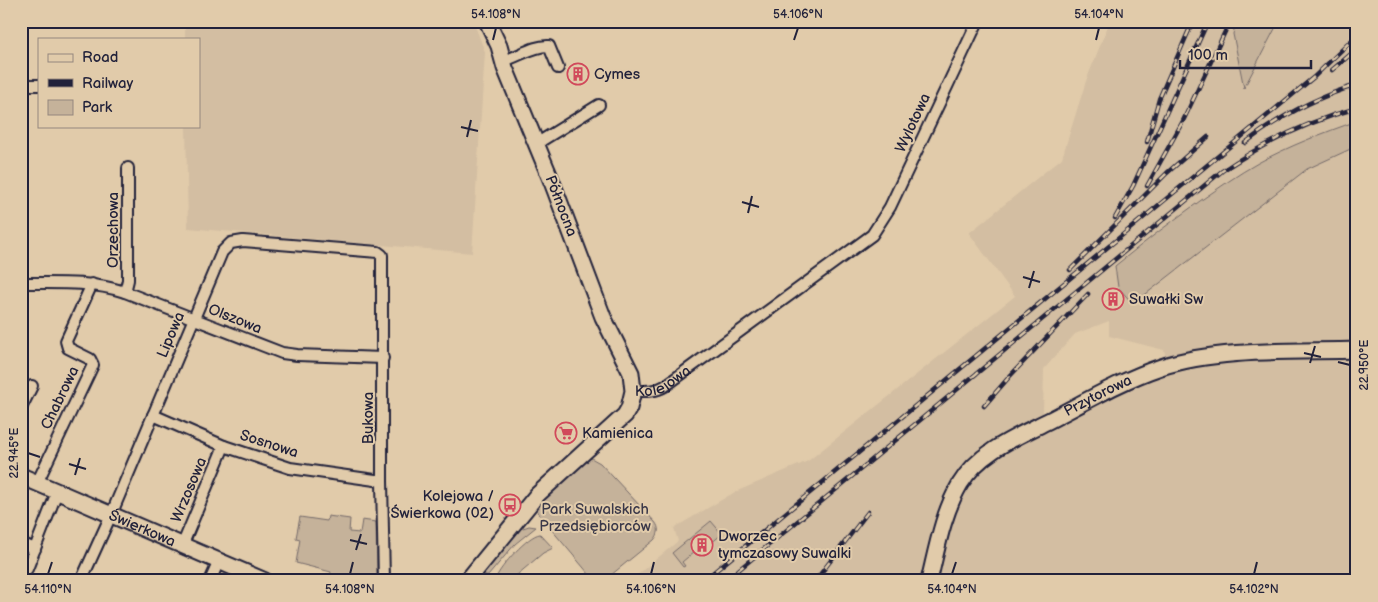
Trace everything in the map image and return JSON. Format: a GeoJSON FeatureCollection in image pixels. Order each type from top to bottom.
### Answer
{"type":"FeatureCollection","features":[{"type":"Feature","properties":{"kind":"street","name":"Północna"},"geometry":{"type":"LineString","coordinates":[[487,21],[499,46],[503,61],[603,317],[631,373],[634,391]]}},
{"type":"Feature","properties":{"kind":"street","name":"Wylotowa"},"geometry":{"type":"LineString","coordinates":[[872,235],[890,207],[978,21]]}},
{"type":"Feature","properties":{"kind":"street"},"geometry":{"type":"LineString","coordinates":[[503,61],[540,45],[549,46],[558,68]]}},
{"type":"Feature","properties":{"kind":"street"},"geometry":{"type":"LineString","coordinates":[[21,86],[38,85]]}},
{"type":"Feature","properties":{"kind":"street"},"geometry":{"type":"LineString","coordinates":[[536,144],[599,105]]}},
{"type":"Feature","properties":{"kind":"street","name":"Orzechowa"},"geometry":{"type":"LineString","coordinates":[[125,292],[128,280],[128,168]]}},
{"type":"Feature","properties":{"kind":"street","name":"Kolejowa"},"geometry":{"type":"LineString","coordinates":[[467,581],[537,495],[625,415],[634,391],[658,390],[665,386],[872,235]]}},
{"type":"Feature","properties":{"kind":"street","name":"Lipowa"},"geometry":{"type":"LineString","coordinates":[[81,581],[111,515],[222,252],[231,243],[243,241],[378,252],[382,255]]}},
{"type":"Feature","properties":{"kind":"street","name":"Bukowa"},"geometry":{"type":"LineString","coordinates":[[382,255],[384,581]]}},
{"type":"Feature","properties":{"kind":"street","name":"Olszowa"},"geometry":{"type":"LineString","coordinates":[[21,283],[92,284],[125,292],[282,353],[383,358]]}},
{"type":"Feature","properties":{"kind":"street","name":"Chabrowa"},"geometry":{"type":"LineString","coordinates":[[37,483],[93,365],[90,359],[68,348],[66,341],[92,284]]}},
{"type":"Feature","properties":{"kind":"street","name":"Przytorowa"},"geometry":{"type":"LineString","coordinates":[[929,581],[949,506],[961,482],[975,465],[987,455],[1015,437],[1122,383],[1162,366],[1207,356],[1357,350]]}},
{"type":"Feature","properties":{"kind":"street"},"geometry":{"type":"LineString","coordinates":[[21,408],[32,386]]}},
{"type":"Feature","properties":{"kind":"street","name":"Sosnowa"},"geometry":{"type":"LineString","coordinates":[[152,415],[224,446],[290,468],[382,481]]}},
{"type":"Feature","properties":{"kind":"street","name":"Wrzosowa"},"geometry":{"type":"LineString","coordinates":[[182,546],[224,446]]}},
{"type":"Feature","properties":{"kind":"street","name":"Świerkowa"},"geometry":{"type":"LineString","coordinates":[[21,476],[265,581]]}},
{"type":"Feature","properties":{"kind":"street"},"geometry":{"type":"LineString","coordinates":[[27,569],[57,492]]}},
{"type":"Feature","properties":{"kind":"street"},"geometry":{"type":"LineString","coordinates":[[21,543],[35,549]]}},
{"type":"Feature","properties":{"kind":"street"},"geometry":{"type":"LineString","coordinates":[[210,581],[219,561]]}},
{"type":"Feature","properties":{"kind":"shaded area"},"geometry":{"type":"Polygon","coordinates":[[[185,21],[473,21],[485,52],[472,253],[188,228],[186,128],[200,128],[200,38],[185,38],[185,21]]]}},
{"type":"Feature","properties":{"kind":"shaded area"},"geometry":{"type":"Polygon","coordinates":[[[1110,21],[1357,21],[1357,581],[630,581],[678,541],[674,528],[735,492],[808,461],[1015,296],[969,233],[1062,158],[1086,81],[1110,21]],[[1109,321],[1075,334],[1044,369],[1043,414],[1086,392],[1166,357],[1164,350],[1109,336],[1109,321]]]}},
{"type":"Feature","properties":{"kind":"green space"},"geometry":{"type":"Polygon","coordinates":[[[1236,21],[1279,21],[1244,88],[1233,34],[1236,21]]]}},
{"type":"Feature","properties":{"kind":"green space"},"geometry":{"type":"Polygon","coordinates":[[[1357,121],[1357,146],[1307,169],[1133,304],[1118,287],[1115,266],[1200,201],[1243,172],[1270,157],[1306,140],[1357,121]]]}},
{"type":"Feature","properties":{"kind":"green space","name":"Park Suwalskich Przedsiębiorców"},"geometry":{"type":"Polygon","coordinates":[[[586,457],[600,463],[657,524],[658,529],[654,540],[611,575],[602,579],[594,578],[589,574],[540,516],[536,507],[543,496],[586,457]]]}},
{"type":"Feature","properties":{"kind":"green space"},"geometry":{"type":"Polygon","coordinates":[[[328,516],[350,519],[349,532],[360,533],[362,520],[376,522],[377,581],[369,581],[369,579],[358,577],[357,581],[329,581],[331,572],[296,563],[300,539],[296,538],[300,517],[327,521],[328,516]]]}},
{"type":"Feature","properties":{"kind":"green space"},"geometry":{"type":"Polygon","coordinates":[[[711,521],[722,534],[697,555],[694,552],[682,562],[685,566],[683,567],[672,553],[711,521]]]}},
{"type":"Feature","properties":{"kind":"green space"},"geometry":{"type":"Polygon","coordinates":[[[529,526],[536,527],[515,544],[488,576],[483,575],[516,533],[520,529],[529,526]]]}},
{"type":"Feature","properties":{"kind":"green space"},"geometry":{"type":"Polygon","coordinates":[[[540,534],[553,548],[543,553],[511,580],[496,578],[515,552],[529,540],[540,534]]]}},
{"type":"Feature","properties":{"kind":"railway"},"geometry":{"type":"LineString","coordinates":[[1147,142],[1159,99],[1193,21]]}},
{"type":"Feature","properties":{"kind":"railway"},"geometry":{"type":"LineString","coordinates":[[1115,218],[1133,186],[1208,21]]}},
{"type":"Feature","properties":{"kind":"railway"},"geometry":{"type":"LineString","coordinates":[[1147,186],[1183,121],[1230,21]]}},
{"type":"Feature","properties":{"kind":"railway"},"geometry":{"type":"LineString","coordinates":[[703,581],[1314,77],[1357,35]]}},
{"type":"Feature","properties":{"kind":"railway"},"geometry":{"type":"LineString","coordinates":[[1332,70],[1357,49]]}},
{"type":"Feature","properties":{"kind":"railway"},"geometry":{"type":"LineString","coordinates":[[1245,143],[1298,109],[1327,95],[1357,85]]}},
{"type":"Feature","properties":{"kind":"railway"},"geometry":{"type":"LineString","coordinates":[[725,581],[1222,171],[1254,151],[1304,126],[1357,108]]}},
{"type":"Feature","properties":{"kind":"railway"},"geometry":{"type":"LineString","coordinates":[[1070,270],[1167,173],[1208,137]]}},
{"type":"Feature","properties":{"kind":"railway"},"geometry":{"type":"LineString","coordinates":[[984,406],[1088,294]]}},
{"type":"Feature","properties":{"kind":"railway"},"geometry":{"type":"LineString","coordinates":[[815,581],[868,512]]}},
{"type":"Feature","properties":{"kind":"place","name":"Cymes"},"geometry":{"type":"Point","coordinates":[578,74]}},
{"type":"Feature","properties":{"kind":"place","name":"Suwałki Sw"},"geometry":{"type":"Point","coordinates":[1113,299]}},
{"type":"Feature","properties":{"kind":"place","name":"Kamienica"},"geometry":{"type":"Point","coordinates":[566,433]}},
{"type":"Feature","properties":{"kind":"place","name":"Kolejowa / Świerkowa (02)"},"geometry":{"type":"Point","coordinates":[510,505]}},
{"type":"Feature","properties":{"kind":"place","name":"Dworzec tymczasowy Suwalki"},"geometry":{"type":"Point","coordinates":[702,545]}}]}
